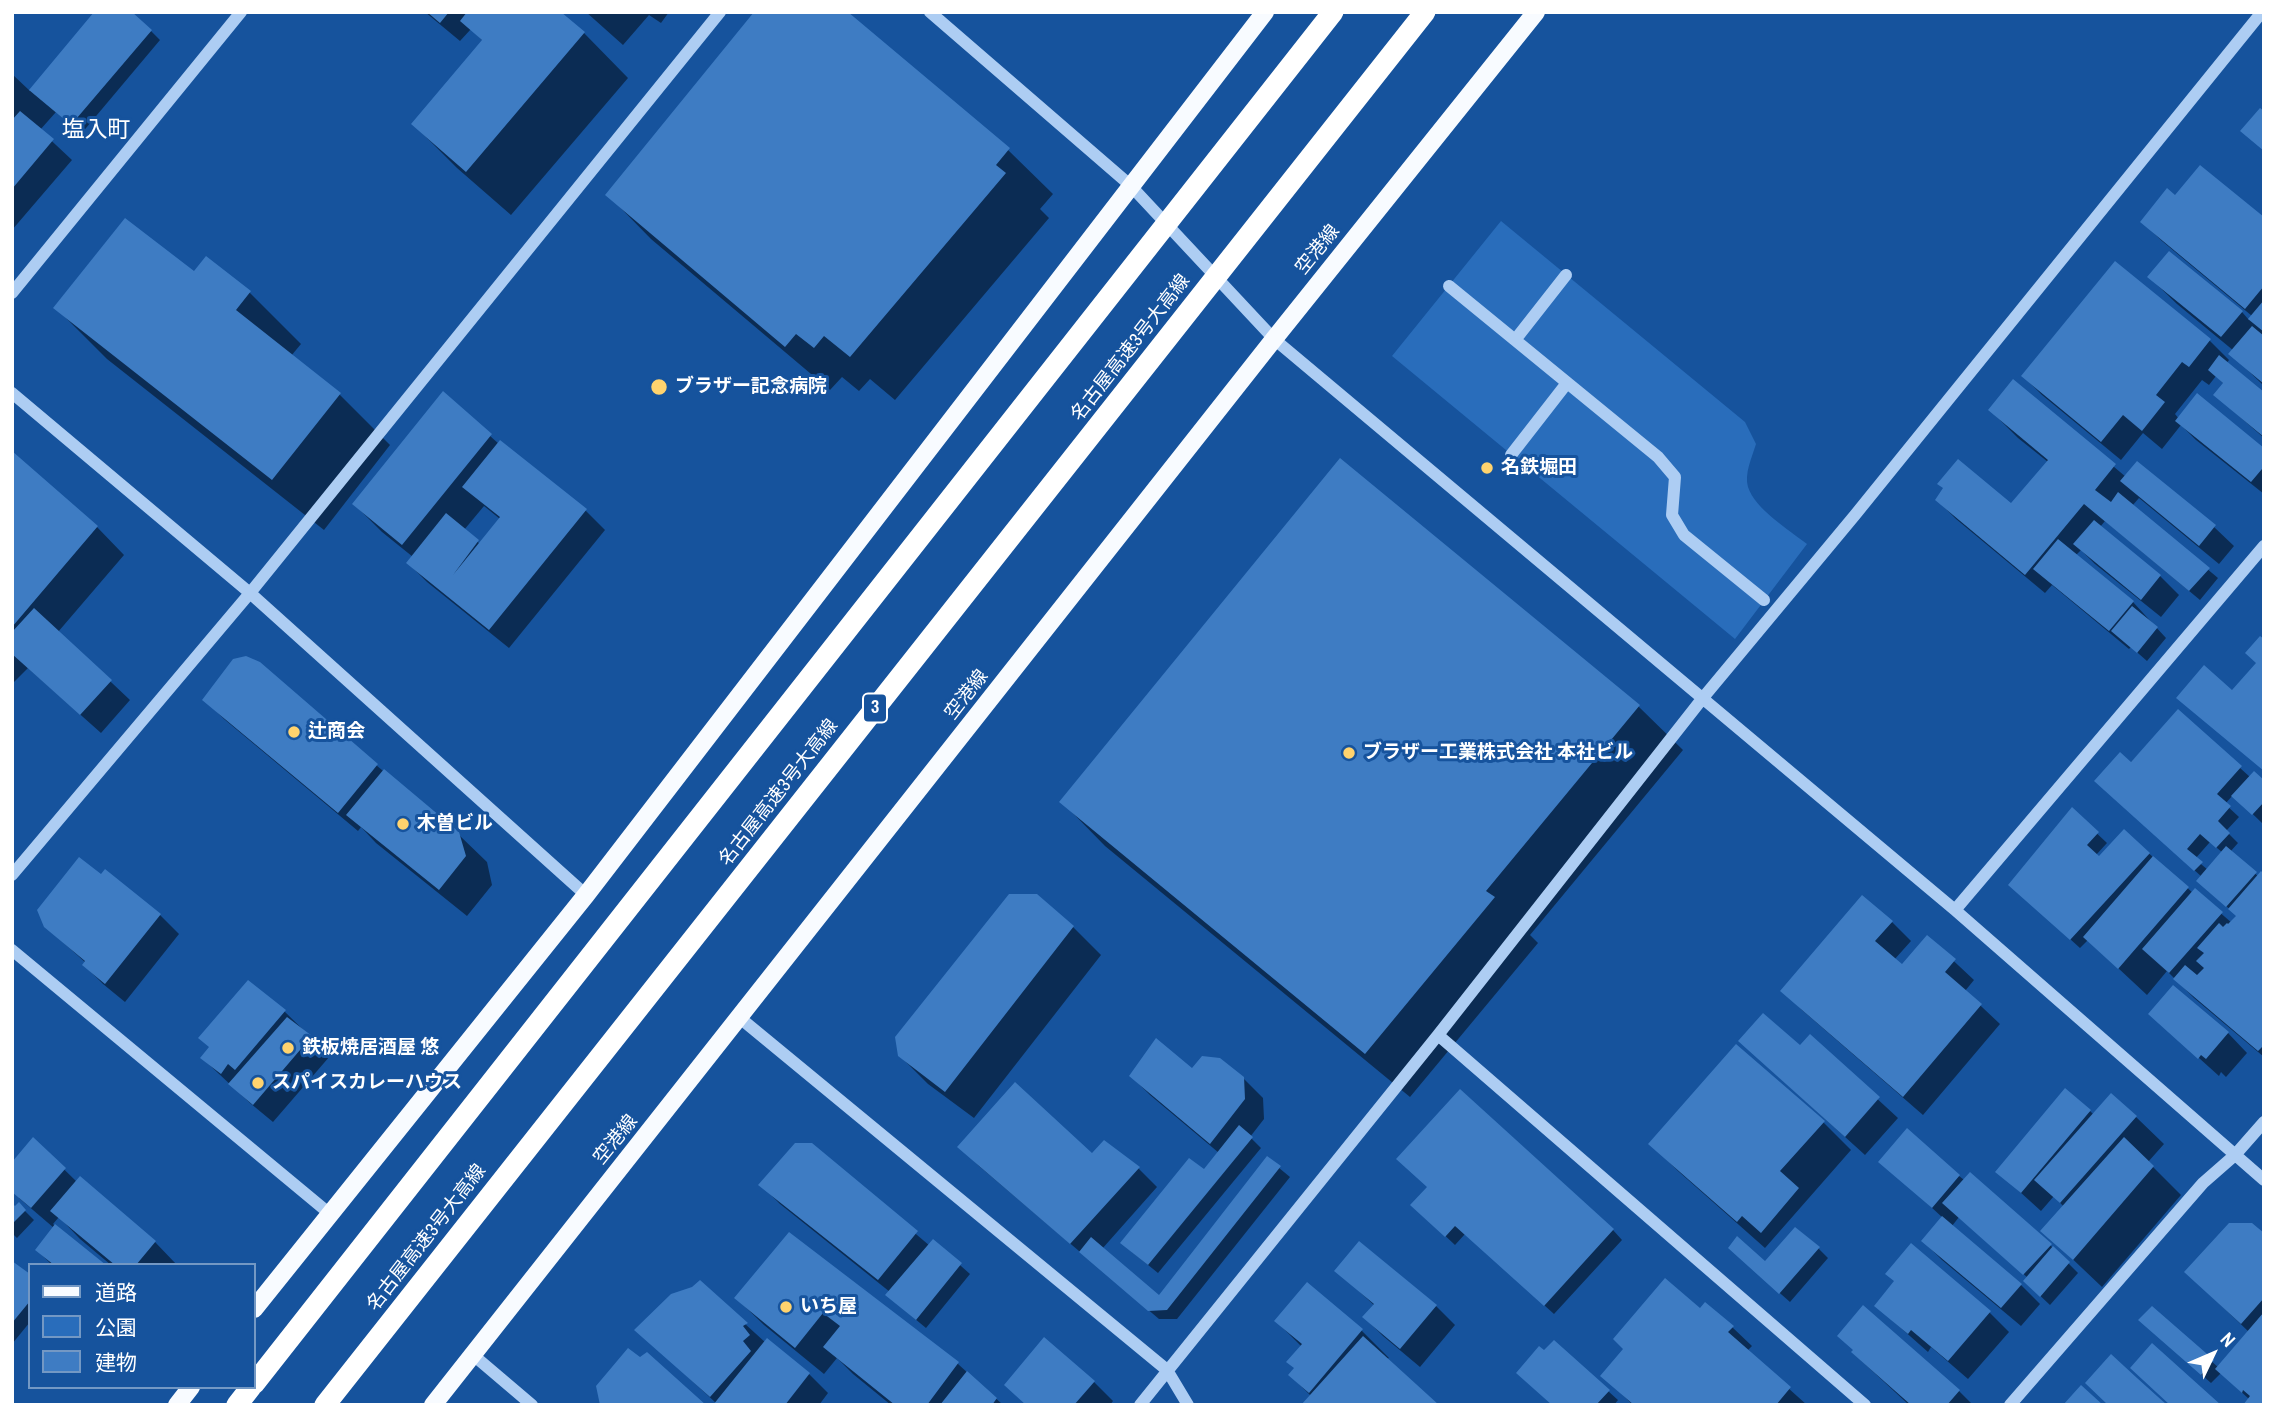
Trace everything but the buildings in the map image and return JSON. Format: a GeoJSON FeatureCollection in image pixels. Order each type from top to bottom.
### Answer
{"type":"FeatureCollection","features":[{"type":"Feature","properties":{"kind":"highway"},"geometry":{"type":"LineString","coordinates":[[256,1381],[1333,12]]}},
{"type":"Feature","properties":{"kind":"highway","name":"名古屋高速3号大高線"},"geometry":{"type":"LineString","coordinates":[[325,1405],[1425,12]]}},
{"type":"Feature","properties":{"kind":"highway"},"geometry":{"type":"LineString","coordinates":[[237,1405],[250,1389]]}},
{"type":"Feature","properties":{"kind":"main road"},"geometry":{"type":"LineString","coordinates":[[256,1306],[586,895],[1265,12]]}},
{"type":"Feature","properties":{"kind":"main road","name":"空港線"},"geometry":{"type":"LineString","coordinates":[[433,1405],[1274,338],[1535,12]]}},
{"type":"Feature","properties":{"kind":"main road"},"geometry":{"type":"LineString","coordinates":[[177,1405],[189,1389]]}},
{"type":"Feature","properties":{"kind":"street"},"geometry":{"type":"LineString","coordinates":[[12,293],[241,12]]}},
{"type":"Feature","properties":{"kind":"street"},"geometry":{"type":"LineString","coordinates":[[12,876],[250,593],[720,12]]}},
{"type":"Feature","properties":{"kind":"street"},"geometry":{"type":"LineString","coordinates":[[930,12],[1130,185],[1274,338],[1955,910],[2264,1180]]}},
{"type":"Feature","properties":{"kind":"street"},"geometry":{"type":"LineString","coordinates":[[1140,1405],[1438,1035],[1702,699],[1864,504],[2254,15]]}},
{"type":"Feature","properties":{"kind":"street"},"geometry":{"type":"LineString","coordinates":[[1515,340],[1566,275]]}},
{"type":"Feature","properties":{"kind":"street"},"geometry":{"type":"LineString","coordinates":[[1449,286],[1658,457],[1675,477],[1672,515],[1684,535],[1764,600]]}},
{"type":"Feature","properties":{"kind":"street"},"geometry":{"type":"LineString","coordinates":[[1511,456],[1567,383]]}},
{"type":"Feature","properties":{"kind":"street"},"geometry":{"type":"LineString","coordinates":[[12,393],[250,593],[586,895]]}},
{"type":"Feature","properties":{"kind":"street"},"geometry":{"type":"LineString","coordinates":[[1955,910],[2264,546]]}},
{"type":"Feature","properties":{"kind":"street"},"geometry":{"type":"LineString","coordinates":[[12,950],[330,1214]]}},
{"type":"Feature","properties":{"kind":"street"},"geometry":{"type":"LineString","coordinates":[[740,1018],[1167,1370],[1188,1405]]}},
{"type":"Feature","properties":{"kind":"street"},"geometry":{"type":"LineString","coordinates":[[1438,1035],[1866,1405]]}},
{"type":"Feature","properties":{"kind":"street"},"geometry":{"type":"LineString","coordinates":[[2011,1405],[2203,1183],[2235,1155],[2264,1122]]}},
{"type":"Feature","properties":{"kind":"street"},"geometry":{"type":"LineString","coordinates":[[472,1354],[532,1405]]}},
{"type":"Feature","properties":{"kind":"green space"},"geometry":{"type":"Polygon","coordinates":[[[1501,221],[1745,422],[1756,444],[1747,477],[1752,495],[1773,518],[1807,544],[1735,639],[1392,356],[1501,221]]]}},
{"type":"Feature","properties":{"kind":"place","name":"ブラザー記念病院"},"geometry":{"type":"Point","coordinates":[659,387]}},
{"type":"Feature","properties":{"kind":"place","name":"名鉄堀田"},"geometry":{"type":"Point","coordinates":[1487,468]}},
{"type":"Feature","properties":{"kind":"place","name":"辻商会"},"geometry":{"type":"Point","coordinates":[294,732]}},
{"type":"Feature","properties":{"kind":"place","name":"ブラザー工業株式会社 本社ビル"},"geometry":{"type":"Point","coordinates":[1349,753]}},
{"type":"Feature","properties":{"kind":"place","name":"木曽ビル"},"geometry":{"type":"Point","coordinates":[403,824]}},
{"type":"Feature","properties":{"kind":"place","name":"鉄板焼居酒屋 悠"},"geometry":{"type":"Point","coordinates":[288,1048]}},
{"type":"Feature","properties":{"kind":"place","name":"スパイスカレーハウス"},"geometry":{"type":"Point","coordinates":[258,1083]}},
{"type":"Feature","properties":{"kind":"place","name":"いち屋"},"geometry":{"type":"Point","coordinates":[786,1307]}},
{"type":"Feature","properties":{"kind":"district","name":"塩入町"},"geometry":{"type":"Point","coordinates":[96,131]}}]}
